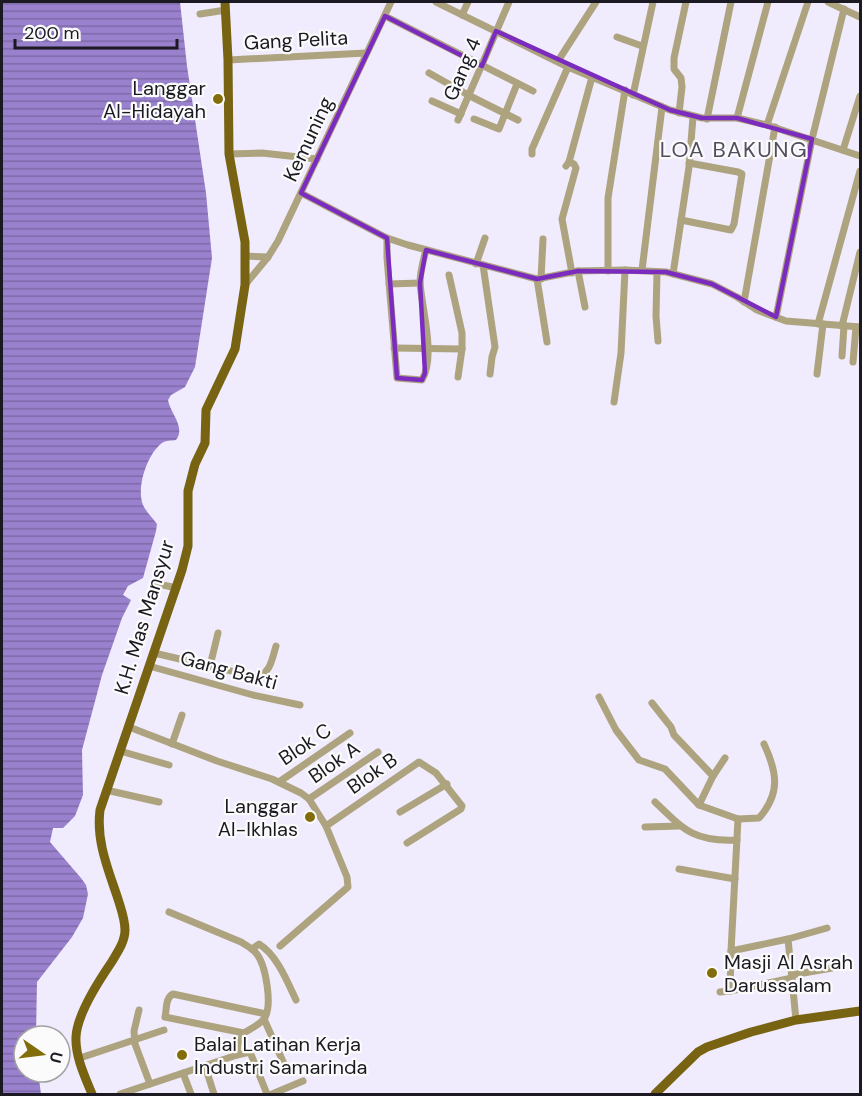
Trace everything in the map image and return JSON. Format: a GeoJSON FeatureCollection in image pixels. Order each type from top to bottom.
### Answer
{"type":"FeatureCollection","features":[{"type":"Feature","properties":{"kind":"main road","name":"K.H. Mas Mansyur"},"geometry":{"type":"LineString","coordinates":[[92,1095],[76,1037],[81,1017],[96,986],[120,947],[125,931],[123,915],[100,843],[98,824],[106,790],[177,588],[188,546],[188,491],[195,464],[205,443],[207,410],[235,349],[244,285],[245,242],[229,154],[225,6]]}},
{"type":"Feature","properties":{"kind":"main road"},"geometry":{"type":"LineString","coordinates":[[655,1095],[698,1052],[707,1047],[796,1020],[861,1011]]}},
{"type":"Feature","properties":{"kind":"street","name":"Kemuning"},"geometry":{"type":"LineString","coordinates":[[244,285],[268,257],[278,241],[391,2]]}},
{"type":"Feature","properties":{"kind":"street"},"geometry":{"type":"LineString","coordinates":[[436,2],[568,67],[662,107],[693,117],[737,118],[768,125],[861,156]]}},
{"type":"Feature","properties":{"kind":"street"},"geometry":{"type":"LineString","coordinates":[[462,15],[468,2]]}},
{"type":"Feature","properties":{"kind":"street","name":"Gang 4"},"geometry":{"type":"LineString","coordinates":[[432,101],[459,117],[509,2]]}},
{"type":"Feature","properties":{"kind":"street"},"geometry":{"type":"LineString","coordinates":[[558,61],[596,2]]}},
{"type":"Feature","properties":{"kind":"street"},"geometry":{"type":"LineString","coordinates":[[633,95],[653,2]]}},
{"type":"Feature","properties":{"kind":"street"},"geometry":{"type":"LineString","coordinates":[[679,113],[682,87],[681,78],[674,69],[674,58],[686,2]]}},
{"type":"Feature","properties":{"kind":"street"},"geometry":{"type":"LineString","coordinates":[[707,119],[731,2]]}},
{"type":"Feature","properties":{"kind":"street"},"geometry":{"type":"LineString","coordinates":[[737,118],[752,54],[768,2]]}},
{"type":"Feature","properties":{"kind":"street"},"geometry":{"type":"LineString","coordinates":[[768,125],[808,2]]}},
{"type":"Feature","properties":{"kind":"street"},"geometry":{"type":"LineString","coordinates":[[828,2],[861,17]]}},
{"type":"Feature","properties":{"kind":"street"},"geometry":{"type":"LineString","coordinates":[[200,14],[225,6]]}},
{"type":"Feature","properties":{"kind":"street"},"geometry":{"type":"LineString","coordinates":[[776,317],[812,139],[844,9]]}},
{"type":"Feature","properties":{"kind":"street"},"geometry":{"type":"LineString","coordinates":[[385,16],[532,91]]}},
{"type":"Feature","properties":{"kind":"street"},"geometry":{"type":"LineString","coordinates":[[617,37],[642,46]]}},
{"type":"Feature","properties":{"kind":"street","name":"Gang Pelita"},"geometry":{"type":"LineString","coordinates":[[228,60],[366,53]]}},
{"type":"Feature","properties":{"kind":"street"},"geometry":{"type":"LineString","coordinates":[[532,154],[532,149],[568,67]]}},
{"type":"Feature","properties":{"kind":"street"},"geometry":{"type":"LineString","coordinates":[[429,73],[518,120]]}},
{"type":"Feature","properties":{"kind":"street"},"geometry":{"type":"LineString","coordinates":[[585,307],[562,219],[576,168],[574,164],[568,164],[592,77]]}},
{"type":"Feature","properties":{"kind":"street"},"geometry":{"type":"LineString","coordinates":[[474,119],[499,129],[517,84]]}},
{"type":"Feature","properties":{"kind":"street"},"geometry":{"type":"LineString","coordinates":[[608,271],[608,198],[625,90]]}},
{"type":"Feature","properties":{"kind":"street"},"geometry":{"type":"LineString","coordinates":[[843,150],[861,96]]}},
{"type":"Feature","properties":{"kind":"street"},"geometry":{"type":"LineString","coordinates":[[642,270],[662,107]]}},
{"type":"Feature","properties":{"kind":"street"},"geometry":{"type":"LineString","coordinates":[[673,274],[689,163],[693,117]]}},
{"type":"Feature","properties":{"kind":"street"},"geometry":{"type":"LineString","coordinates":[[744,302],[776,128]]}},
{"type":"Feature","properties":{"kind":"street"},"geometry":{"type":"LineString","coordinates":[[229,154],[262,153],[316,159]]}},
{"type":"Feature","properties":{"kind":"street"},"geometry":{"type":"LineString","coordinates":[[681,220],[731,230],[742,174],[689,163]]}},
{"type":"Feature","properties":{"kind":"street"},"geometry":{"type":"LineString","coordinates":[[817,374],[821,324],[861,171]]}},
{"type":"Feature","properties":{"kind":"street"},"geometry":{"type":"LineString","coordinates":[[302,193],[387,238],[539,279],[575,272],[625,270],[673,274],[712,284],[757,310],[786,321],[858,327],[853,362]]}},
{"type":"Feature","properties":{"kind":"street"},"geometry":{"type":"LineString","coordinates":[[387,238],[397,378],[422,380],[426,365],[427,348],[420,283],[426,250]]}},
{"type":"Feature","properties":{"kind":"street"},"geometry":{"type":"LineString","coordinates":[[485,238],[479,264],[495,346],[489,374]]}},
{"type":"Feature","properties":{"kind":"street"},"geometry":{"type":"LineString","coordinates":[[543,239],[539,279],[547,342]]}},
{"type":"Feature","properties":{"kind":"street"},"geometry":{"type":"LineString","coordinates":[[842,356],[843,326],[861,252]]}},
{"type":"Feature","properties":{"kind":"street"},"geometry":{"type":"LineString","coordinates":[[245,256],[268,257]]}},
{"type":"Feature","properties":{"kind":"street"},"geometry":{"type":"LineString","coordinates":[[614,402],[621,353],[625,270]]}},
{"type":"Feature","properties":{"kind":"street"},"geometry":{"type":"LineString","coordinates":[[657,272],[658,340]]}},
{"type":"Feature","properties":{"kind":"street"},"geometry":{"type":"LineString","coordinates":[[449,275],[462,333],[458,378]]}},
{"type":"Feature","properties":{"kind":"street"},"geometry":{"type":"LineString","coordinates":[[389,284],[420,283]]}},
{"type":"Feature","properties":{"kind":"street"},"geometry":{"type":"LineString","coordinates":[[394,348],[462,349]]}},
{"type":"Feature","properties":{"kind":"street"},"geometry":{"type":"LineString","coordinates":[[158,584],[177,588]]}},
{"type":"Feature","properties":{"kind":"street"},"geometry":{"type":"LineString","coordinates":[[210,666],[218,633]]}},
{"type":"Feature","properties":{"kind":"street"},"geometry":{"type":"LineString","coordinates":[[154,653],[257,677],[264,675],[270,667],[276,645]]}},
{"type":"Feature","properties":{"kind":"street","name":"Gang Bakti"},"geometry":{"type":"LineString","coordinates":[[149,666],[253,695],[300,705]]}},
{"type":"Feature","properties":{"kind":"street"},"geometry":{"type":"LineString","coordinates":[[599,697],[611,723],[634,756],[642,762],[665,769],[699,805],[738,819],[759,818],[766,811],[772,797],[775,772],[764,744]]}},
{"type":"Feature","properties":{"kind":"street"},"geometry":{"type":"LineString","coordinates":[[652,703],[674,735],[713,776]]}},
{"type":"Feature","properties":{"kind":"street"},"geometry":{"type":"LineString","coordinates":[[172,744],[182,715]]}},
{"type":"Feature","properties":{"kind":"street"},"geometry":{"type":"LineString","coordinates":[[129,727],[279,782],[309,799],[326,826],[347,877],[348,887],[280,946]]}},
{"type":"Feature","properties":{"kind":"street","name":"Blok C"},"geometry":{"type":"LineString","coordinates":[[279,782],[350,733]]}},
{"type":"Feature","properties":{"kind":"street"},"geometry":{"type":"LineString","coordinates":[[120,751],[169,765]]}},
{"type":"Feature","properties":{"kind":"street","name":"Blok A"},"geometry":{"type":"LineString","coordinates":[[309,799],[378,752]]}},
{"type":"Feature","properties":{"kind":"street"},"geometry":{"type":"LineString","coordinates":[[699,805],[725,758]]}},
{"type":"Feature","properties":{"kind":"street","name":"Blok B"},"geometry":{"type":"LineString","coordinates":[[326,826],[416,762],[422,763],[447,784],[462,806],[461,809],[406,843]]}},
{"type":"Feature","properties":{"kind":"street"},"geometry":{"type":"LineString","coordinates":[[400,812],[447,784]]}},
{"type":"Feature","properties":{"kind":"street"},"geometry":{"type":"LineString","coordinates":[[106,790],[159,802]]}},
{"type":"Feature","properties":{"kind":"street"},"geometry":{"type":"LineString","coordinates":[[655,802],[680,826],[699,837],[718,841],[737,840]]}},
{"type":"Feature","properties":{"kind":"street"},"geometry":{"type":"LineString","coordinates":[[730,991],[738,819]]}},
{"type":"Feature","properties":{"kind":"street"},"geometry":{"type":"LineString","coordinates":[[645,827],[680,826]]}},
{"type":"Feature","properties":{"kind":"street"},"geometry":{"type":"LineString","coordinates":[[679,869],[735,879]]}},
{"type":"Feature","properties":{"kind":"street"},"geometry":{"type":"LineString","coordinates":[[169,912],[241,942],[258,956],[264,969],[268,992],[265,1016],[285,1066]]}},
{"type":"Feature","properties":{"kind":"street"},"geometry":{"type":"LineString","coordinates":[[731,951],[827,928]]}},
{"type":"Feature","properties":{"kind":"street"},"geometry":{"type":"LineString","coordinates":[[788,939],[796,1020]]}},
{"type":"Feature","properties":{"kind":"street"},"geometry":{"type":"LineString","coordinates":[[252,949],[259,944],[267,950],[296,1000]]}},
{"type":"Feature","properties":{"kind":"street"},"geometry":{"type":"LineString","coordinates":[[720,992],[832,968]]}},
{"type":"Feature","properties":{"kind":"street"},"geometry":{"type":"LineString","coordinates":[[244,1033],[165,1017],[167,999],[173,994],[265,1016]]}},
{"type":"Feature","properties":{"kind":"street"},"geometry":{"type":"LineString","coordinates":[[139,1010],[134,1031],[135,1040],[150,1084]]}},
{"type":"Feature","properties":{"kind":"street"},"geometry":{"type":"LineString","coordinates":[[237,1055],[238,1044],[244,1033],[265,1016]]}},
{"type":"Feature","properties":{"kind":"street"},"geometry":{"type":"LineString","coordinates":[[80,1058],[164,1030]]}},
{"type":"Feature","properties":{"kind":"street"},"geometry":{"type":"LineString","coordinates":[[120,1095],[250,1052],[270,1095],[303,1081]]}},
{"type":"Feature","properties":{"kind":"street"},"geometry":{"type":"LineString","coordinates":[[204,1066],[214,1095]]}},
{"type":"Feature","properties":{"kind":"street"},"geometry":{"type":"LineString","coordinates":[[183,1073],[191,1095]]}},
{"type":"Feature","properties":{"kind":"highlighted area"},"geometry":{"type":"Polygon","coordinates":[[[385,16],[482,66],[496,31],[670,110],[702,118],[737,118],[812,139],[776,317],[712,284],[666,272],[578,271],[537,279],[426,250],[420,283],[425,373],[422,380],[397,378],[387,238],[301,193],[385,16]]]}},
{"type":"Feature","properties":{"kind":"shaded area"},"geometry":{"type":"Polygon","coordinates":[[[2,2],[180,2],[206,193],[212,258],[195,367],[185,387],[171,395],[168,400],[178,425],[179,435],[176,440],[164,442],[157,448],[144,472],[141,498],[146,510],[157,524],[156,531],[143,578],[128,586],[123,595],[131,600],[122,618],[102,675],[82,750],[83,795],[75,816],[63,828],[53,828],[50,842],[81,878],[88,894],[83,918],[72,937],[37,982],[36,1024],[12,1024],[12,1084],[40,1084],[41,1094],[2,1094],[2,2]]]}},
{"type":"Feature","properties":{"kind":"place","name":"Langgar Al-Hidayah"},"geometry":{"type":"Point","coordinates":[218,99]}},
{"type":"Feature","properties":{"kind":"place","name":"Langgar Al-Ikhlas"},"geometry":{"type":"Point","coordinates":[310,817]}},
{"type":"Feature","properties":{"kind":"place","name":"Masji Al Asrah Darussalam"},"geometry":{"type":"Point","coordinates":[712,973]}},
{"type":"Feature","properties":{"kind":"place","name":"Balai Latihan Kerja Industri Samarinda"},"geometry":{"type":"Point","coordinates":[182,1055]}},
{"type":"Feature","properties":{"kind":"district","name":"LOA BAKUNG"},"geometry":{"type":"Point","coordinates":[734,149]}}]}
